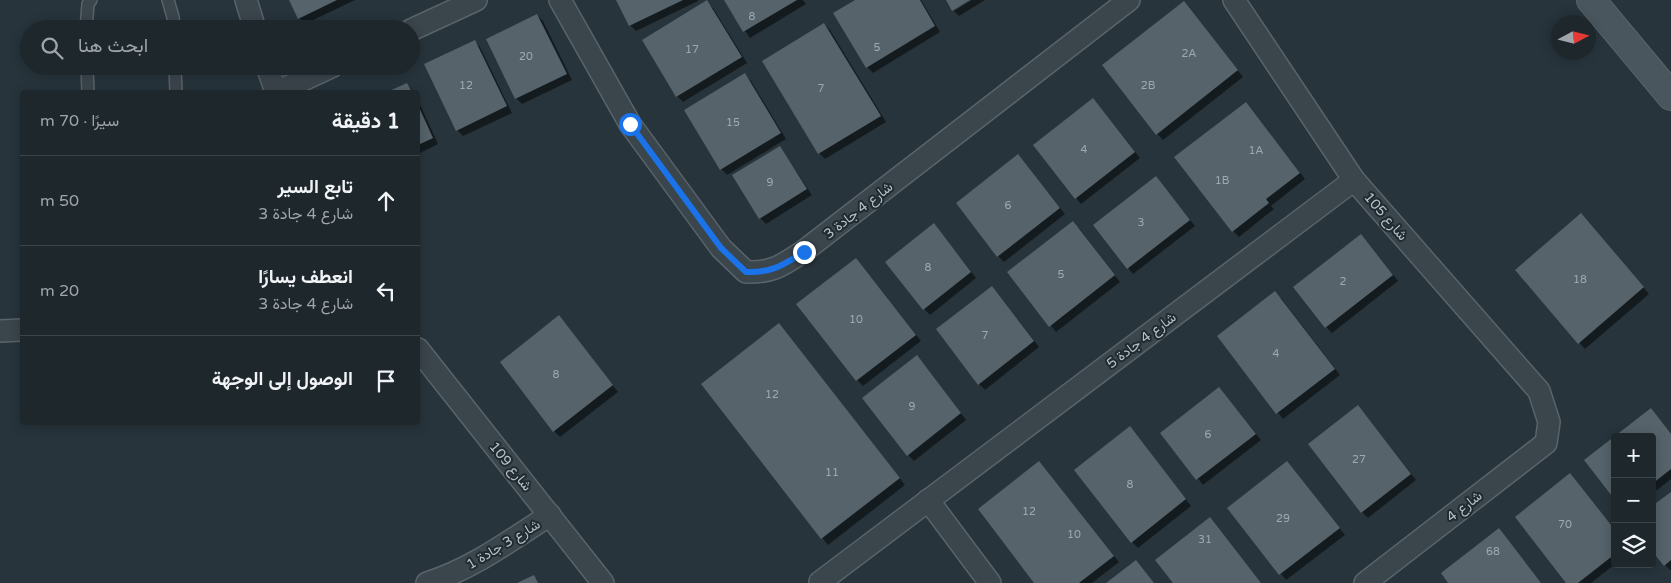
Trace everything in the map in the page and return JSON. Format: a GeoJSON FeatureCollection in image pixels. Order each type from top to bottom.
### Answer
{"type":"FeatureCollection","features":[{"type":"Feature","properties":{"kind":"main road"},"geometry":{"type":"LineString","coordinates":[[1591,0],[1671,96]]}},
{"type":"Feature","properties":{"kind":"street"},"geometry":{"type":"LineString","coordinates":[[246,0],[252,20]]}},
{"type":"Feature","properties":{"kind":"street"},"geometry":{"type":"LineString","coordinates":[[420,26],[476,0]]}},
{"type":"Feature","properties":{"kind":"street","name":"شارع 4 جادة 3"},"geometry":{"type":"LineString","coordinates":[[560,0],[630,124],[721,248],[746,272],[763,273],[774,270],[804,252],[1130,0]]}},
{"type":"Feature","properties":{"kind":"street","name":"شارع 105"},"geometry":{"type":"LineString","coordinates":[[1234,0],[1354,180],[1539,391],[1549,422]]}},
{"type":"Feature","properties":{"kind":"street"},"geometry":{"type":"LineString","coordinates":[[270,75],[275,90]]}},
{"type":"Feature","properties":{"kind":"street"},"geometry":{"type":"LineString","coordinates":[[280,90],[313,75]]}},
{"type":"Feature","properties":{"kind":"street","name":"شارع 4 جادة 5"},"geometry":{"type":"LineString","coordinates":[[820,582],[1354,180]]}},
{"type":"Feature","properties":{"kind":"street"},"geometry":{"type":"LineString","coordinates":[[0,331],[20,330]]}},
{"type":"Feature","properties":{"kind":"street","name":"شارع 109"},"geometry":{"type":"LineString","coordinates":[[420,352],[603,583]]}},
{"type":"Feature","properties":{"kind":"street","name":"شارع 4"},"geometry":{"type":"LineString","coordinates":[[1365,583],[1546,443],[1549,422]]}},
{"type":"Feature","properties":{"kind":"street"},"geometry":{"type":"LineString","coordinates":[[928,500],[990,583]]}},
{"type":"Feature","properties":{"kind":"street","name":"شارع 3 جادة 1"},"geometry":{"type":"LineString","coordinates":[[427,583],[445,577],[488,555],[550,515]]}},
{"type":"Feature","properties":{"kind":"lane"},"geometry":{"type":"LineString","coordinates":[[87,20],[88,4],[91,0]]}},
{"type":"Feature","properties":{"kind":"lane"},"geometry":{"type":"LineString","coordinates":[[168,0],[174,20]]}},
{"type":"Feature","properties":{"kind":"lane"},"geometry":{"type":"LineString","coordinates":[[87,75],[88,90]]}},
{"type":"Feature","properties":{"kind":"lane"},"geometry":{"type":"LineString","coordinates":[[175,75],[176,90]]}},
{"type":"Feature","properties":{"kind":"building"},"geometry":{"type":"Polygon","coordinates":[[[289,0],[337,0],[298,19],[289,0]]]}},
{"type":"Feature","properties":{"kind":"building"},"geometry":{"type":"Polygon","coordinates":[[[616,0],[683,0],[629,26],[616,0]]]}},
{"type":"Feature","properties":{"kind":"building"},"geometry":{"type":"Polygon","coordinates":[[[707,0],[742,57],[676,97],[642,40],[707,0]]]}},
{"type":"Feature","properties":{"kind":"building"},"geometry":{"type":"Polygon","coordinates":[[[724,0],[797,0],[743,32],[724,0]]]}},
{"type":"Feature","properties":{"kind":"building"},"geometry":{"type":"Polygon","coordinates":[[[855,0],[920,0],[935,26],[866,68],[833,13],[855,0]]]}},
{"type":"Feature","properties":{"kind":"building"},"geometry":{"type":"Polygon","coordinates":[[[946,0],[970,0],[952,11],[946,0]]]}},
{"type":"Feature","properties":{"kind":"building"},"geometry":{"type":"Polygon","coordinates":[[[1184,1],[1238,70],[1156,135],[1102,65],[1184,1]]]}},
{"type":"Feature","properties":{"kind":"building"},"geometry":{"type":"Polygon","coordinates":[[[537,14],[567,74],[515,99],[486,39],[537,14]]]}},
{"type":"Feature","properties":{"kind":"building"},"geometry":{"type":"Polygon","coordinates":[[[824,23],[881,116],[818,154],[762,61],[824,23]]]}},
{"type":"Feature","properties":{"kind":"building"},"geometry":{"type":"Polygon","coordinates":[[[475,40],[507,106],[456,131],[424,64],[475,40]]]}},
{"type":"Feature","properties":{"kind":"building"},"geometry":{"type":"Polygon","coordinates":[[[745,73],[781,133],[720,170],[684,110],[745,73]]]}},
{"type":"Feature","properties":{"kind":"building"},"geometry":{"type":"Polygon","coordinates":[[[407,83],[411,90],[391,90],[407,83]]]}},
{"type":"Feature","properties":{"kind":"building"},"geometry":{"type":"Polygon","coordinates":[[[1093,98],[1135,152],[1075,199],[1033,145],[1093,98]]]}},
{"type":"Feature","properties":{"kind":"building"},"geometry":{"type":"Polygon","coordinates":[[[1246,102],[1300,173],[1266,199],[1269,203],[1232,232],[1174,157],[1246,102]]]}},
{"type":"Feature","properties":{"kind":"building"},"geometry":{"type":"Polygon","coordinates":[[[420,109],[433,138],[420,144],[420,109]]]}},
{"type":"Feature","properties":{"kind":"building"},"geometry":{"type":"Polygon","coordinates":[[[780,146],[807,189],[759,219],[732,175],[780,146]]]}},
{"type":"Feature","properties":{"kind":"building"},"geometry":{"type":"Polygon","coordinates":[[[1018,154],[1060,208],[997,257],[956,203],[1018,154]]]}},
{"type":"Feature","properties":{"kind":"building"},"geometry":{"type":"Polygon","coordinates":[[[1156,176],[1190,220],[1127,269],[1093,225],[1156,176]]]}},
{"type":"Feature","properties":{"kind":"building"},"geometry":{"type":"Polygon","coordinates":[[[1581,213],[1644,287],[1578,344],[1515,270],[1581,213]]]}},
{"type":"Feature","properties":{"kind":"building"},"geometry":{"type":"Polygon","coordinates":[[[1073,221],[1115,275],[1049,327],[1007,272],[1073,221]]]}},
{"type":"Feature","properties":{"kind":"building"},"geometry":{"type":"Polygon","coordinates":[[[934,223],[971,272],[923,310],[885,262],[934,223]]]}},
{"type":"Feature","properties":{"kind":"building"},"geometry":{"type":"Polygon","coordinates":[[[1361,234],[1393,275],[1325,328],[1293,287],[1361,234]]]}},
{"type":"Feature","properties":{"kind":"building"},"geometry":{"type":"Polygon","coordinates":[[[856,258],[916,335],[856,381],[796,304],[856,258]]]}},
{"type":"Feature","properties":{"kind":"building"},"geometry":{"type":"Polygon","coordinates":[[[992,286],[1034,341],[978,385],[936,329],[992,286]]]}},
{"type":"Feature","properties":{"kind":"building"},"geometry":{"type":"Polygon","coordinates":[[[1275,291],[1335,369],[1276,414],[1217,336],[1275,291]]]}},
{"type":"Feature","properties":{"kind":"building"},"geometry":{"type":"Polygon","coordinates":[[[559,315],[613,385],[553,432],[500,362],[559,315]]]}},
{"type":"Feature","properties":{"kind":"building"},"geometry":{"type":"Polygon","coordinates":[[[779,323],[900,478],[821,539],[701,384],[779,323]]]}},
{"type":"Feature","properties":{"kind":"building"},"geometry":{"type":"Polygon","coordinates":[[[917,355],[961,413],[907,456],[862,398],[917,355]]]}},
{"type":"Feature","properties":{"kind":"building"},"geometry":{"type":"Polygon","coordinates":[[[1219,387],[1256,434],[1196,480],[1160,433],[1219,387]]]}},
{"type":"Feature","properties":{"kind":"building"},"geometry":{"type":"Polygon","coordinates":[[[1358,405],[1411,474],[1361,513],[1308,444],[1358,405]]]}},
{"type":"Feature","properties":{"kind":"building"},"geometry":{"type":"Polygon","coordinates":[[[1651,408],[1671,434],[1671,469],[1656,481],[1656,433],[1619,433],[1651,408]]]}},
{"type":"Feature","properties":{"kind":"building"},"geometry":{"type":"Polygon","coordinates":[[[1130,426],[1186,499],[1131,543],[1074,470],[1130,426]]]}},
{"type":"Feature","properties":{"kind":"building"},"geometry":{"type":"Polygon","coordinates":[[[1611,439],[1611,495],[1584,460],[1611,439]]]}},
{"type":"Feature","properties":{"kind":"building"},"geometry":{"type":"Polygon","coordinates":[[[1039,461],[1114,556],[1079,583],[1034,583],[978,509],[1039,461]]]}},
{"type":"Feature","properties":{"kind":"building"},"geometry":{"type":"Polygon","coordinates":[[[1287,461],[1340,528],[1279,575],[1227,508],[1287,461]]]}},
{"type":"Feature","properties":{"kind":"building"},"geometry":{"type":"Polygon","coordinates":[[[1570,473],[1611,525],[1611,557],[1578,583],[1566,583],[1515,517],[1570,473]]]}},
{"type":"Feature","properties":{"kind":"building"},"geometry":{"type":"Polygon","coordinates":[[[1671,492],[1671,560],[1664,566],[1656,556],[1656,503],[1671,492]]]}},
{"type":"Feature","properties":{"kind":"building"},"geometry":{"type":"Polygon","coordinates":[[[1210,517],[1261,583],[1173,583],[1155,560],[1210,517]]]}},
{"type":"Feature","properties":{"kind":"building"},"geometry":{"type":"Polygon","coordinates":[[[1499,528],[1541,583],[1448,583],[1441,573],[1499,528]]]}},
{"type":"Feature","properties":{"kind":"building"},"geometry":{"type":"Polygon","coordinates":[[[1136,560],[1154,583],[1106,583],[1136,560]]]}},
{"type":"Feature","properties":{"kind":"building"},"geometry":{"type":"Polygon","coordinates":[[[534,575],[538,583],[517,583],[534,575]]]}},
{"type":"Feature","properties":{"kind":"route"},"geometry":{"type":"LineString","coordinates":[[630,124],[721,248],[746,272],[763,273],[774,270],[804,252]]}}]}
